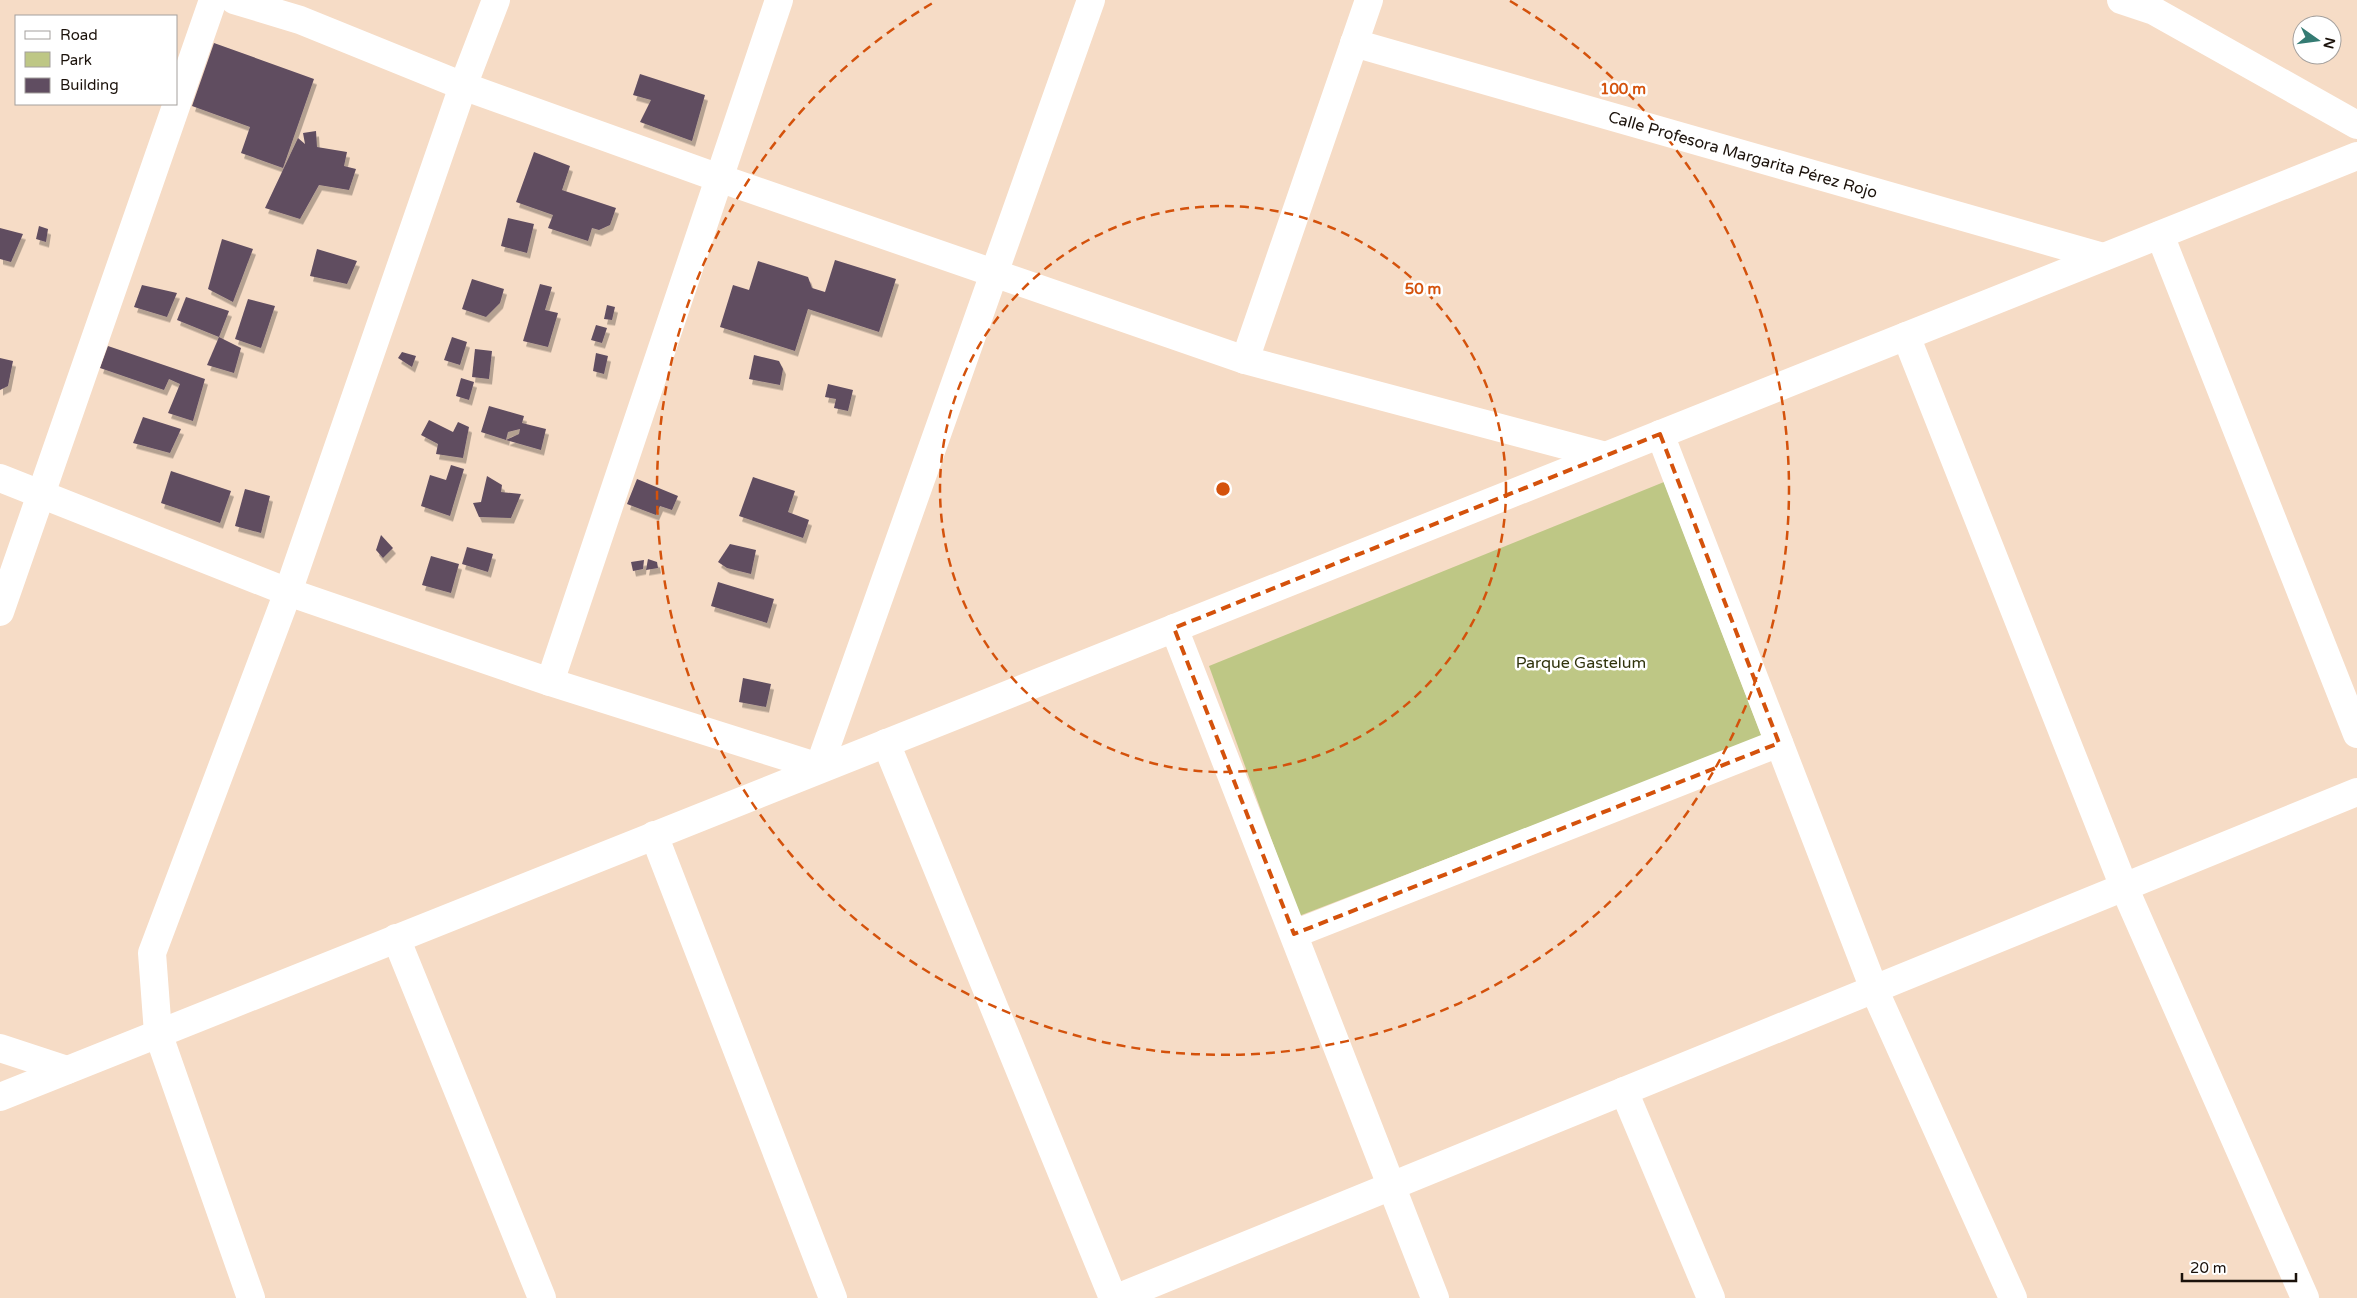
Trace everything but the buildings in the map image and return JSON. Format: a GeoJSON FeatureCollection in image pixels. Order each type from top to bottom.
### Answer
{"type":"FeatureCollection","features":[{"type":"Feature","properties":{"kind":"street"},"geometry":{"type":"LineString","coordinates":[[178,100],[213,0]]}},
{"type":"Feature","properties":{"kind":"street"},"geometry":{"type":"LineString","coordinates":[[234,0],[300,20],[463,86],[719,178],[1245,360],[1606,456]]}},
{"type":"Feature","properties":{"kind":"street"},"geometry":{"type":"LineString","coordinates":[[251,1298],[158,1034],[152,953],[288,592],[463,86],[496,0]]}},
{"type":"Feature","properties":{"kind":"street"},"geometry":{"type":"LineString","coordinates":[[550,682],[779,0]]}},
{"type":"Feature","properties":{"kind":"street"},"geometry":{"type":"LineString","coordinates":[[820,767],[1091,0]]}},
{"type":"Feature","properties":{"kind":"street"},"geometry":{"type":"LineString","coordinates":[[1245,360],[1369,0]]}},
{"type":"Feature","properties":{"kind":"street"},"geometry":{"type":"LineString","coordinates":[[2121,0],[2154,11],[2357,125]]}},
{"type":"Feature","properties":{"kind":"street","name":"Calle Profesora Margarita Pérez Rojo"},"geometry":{"type":"LineString","coordinates":[[1354,43],[2104,257]]}},
{"type":"Feature","properties":{"kind":"street"},"geometry":{"type":"LineString","coordinates":[[0,612],[176,105]]}},
{"type":"Feature","properties":{"kind":"street"},"geometry":{"type":"LineString","coordinates":[[0,1097],[2357,156]]}},
{"type":"Feature","properties":{"kind":"street"},"geometry":{"type":"LineString","coordinates":[[2160,235],[2357,734]]}},
{"type":"Feature","properties":{"kind":"street"},"geometry":{"type":"LineString","coordinates":[[1906,336],[2124,887],[2305,1298]]}},
{"type":"Feature","properties":{"kind":"street"},"geometry":{"type":"LineString","coordinates":[[1660,434],[1874,989],[2013,1298]]}},
{"type":"Feature","properties":{"kind":"street"},"geometry":{"type":"LineString","coordinates":[[0,478],[41,492],[288,592],[550,682],[820,767],[846,759]]}},
{"type":"Feature","properties":{"kind":"street"},"geometry":{"type":"LineString","coordinates":[[1174,628],[1435,1298]]}},
{"type":"Feature","properties":{"kind":"street"},"geometry":{"type":"LineString","coordinates":[[886,743],[1113,1298]]}},
{"type":"Feature","properties":{"kind":"street"},"geometry":{"type":"LineString","coordinates":[[1294,934],[1780,744]]}},
{"type":"Feature","properties":{"kind":"street"},"geometry":{"type":"LineString","coordinates":[[1117,1298],[2357,792]]}},
{"type":"Feature","properties":{"kind":"street"},"geometry":{"type":"LineString","coordinates":[[654,835],[834,1298]]}},
{"type":"Feature","properties":{"kind":"street"},"geometry":{"type":"LineString","coordinates":[[396,938],[542,1298]]}},
{"type":"Feature","properties":{"kind":"street"},"geometry":{"type":"LineString","coordinates":[[0,1048],[67,1070]]}},
{"type":"Feature","properties":{"kind":"street"},"geometry":{"type":"LineString","coordinates":[[1624,1091],[1711,1298]]}},
{"type":"Feature","properties":{"kind":"highlighted area"},"geometry":{"type":"Polygon","coordinates":[[[1660,434],[1779,743],[1294,934],[1174,628],[1660,434]]]}},
{"type":"Feature","properties":{"kind":"green space","name":"Parque Gastelum"},"geometry":{"type":"Polygon","coordinates":[[[1664,482],[1762,737],[1299,916],[1209,666],[1664,482]]]}}]}
